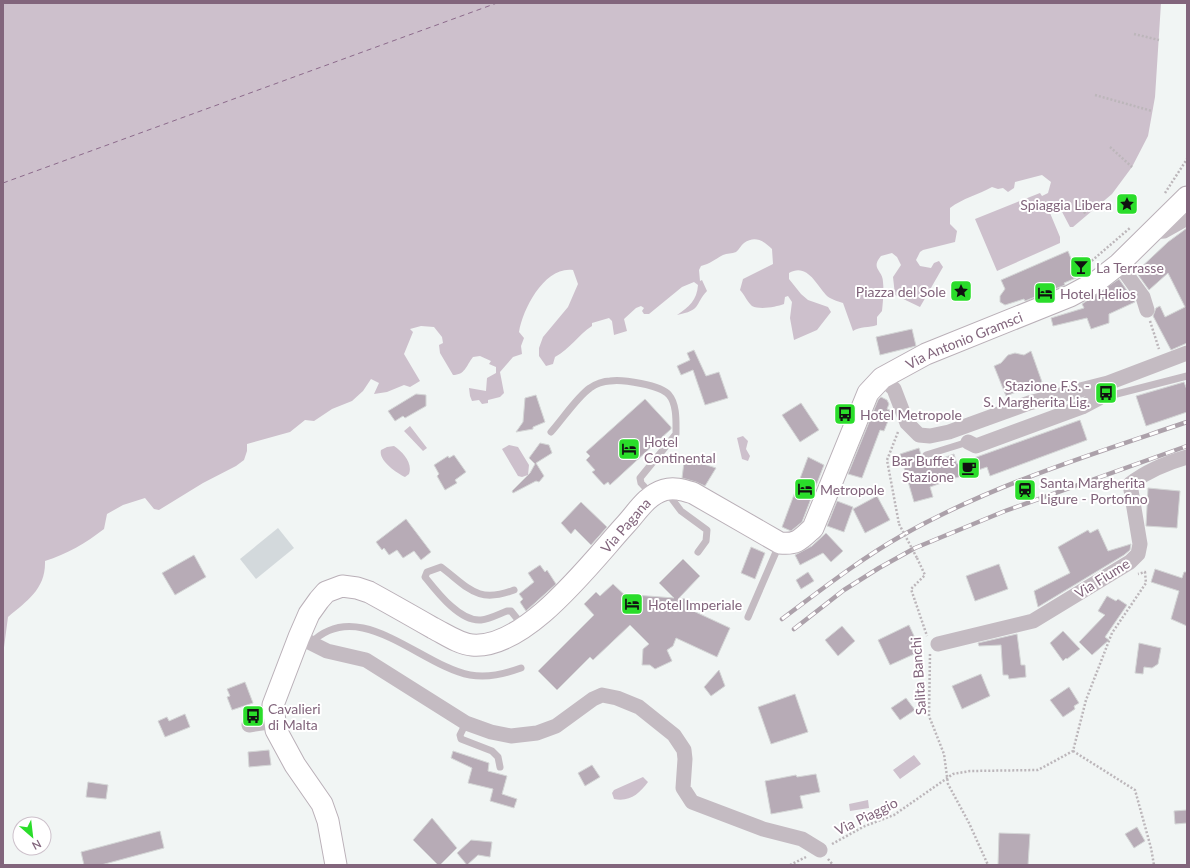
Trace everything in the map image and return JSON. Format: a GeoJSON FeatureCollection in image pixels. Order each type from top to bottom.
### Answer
{"type":"FeatureCollection","features":[{"type":"Feature","properties":{"kind":"main road"},"geometry":{"type":"LineString","coordinates":[[1143,228],[1187,197]]}},
{"type":"Feature","properties":{"kind":"main road","name":"Via Antonio Gramsci"},"geometry":{"type":"LineString","coordinates":[[882,378],[926,354],[1070,296],[1096,282],[1119,264],[1143,228]]}},
{"type":"Feature","properties":{"kind":"main road"},"geometry":{"type":"LineString","coordinates":[[780,543],[791,544],[800,540],[813,528],[868,393],[882,378]]}},
{"type":"Feature","properties":{"kind":"main road","name":"Via Pagana"},"geometry":{"type":"LineString","coordinates":[[336,865],[328,821],[322,804],[295,765],[276,730],[273,705],[305,640],[309,614],[326,592],[342,586],[357,588],[369,592],[453,639],[472,645],[490,643],[506,638],[535,620],[659,493],[677,488],[693,493],[780,543]]}},
{"type":"Feature","properties":{"kind":"street","name":"Via Antonio Gramsci"},"geometry":{"type":"LineString","coordinates":[[1143,228],[1164,231],[1187,218]]}},
{"type":"Feature","properties":{"kind":"street"},"geometry":{"type":"LineString","coordinates":[[1119,264],[1142,297],[1147,310]]}},
{"type":"Feature","properties":{"kind":"street"},"geometry":{"type":"LineString","coordinates":[[882,378],[894,389],[907,423],[919,435],[930,436],[949,432],[1029,403],[1108,383],[1187,353]]}},
{"type":"Feature","properties":{"kind":"street"},"geometry":{"type":"LineString","coordinates":[[968,442],[976,446],[1082,407],[1098,398],[1108,383]]}},
{"type":"Feature","properties":{"kind":"street","name":"Via Fiume"},"geometry":{"type":"LineString","coordinates":[[932,644],[1033,621],[1130,562],[1138,554],[1140,544],[1130,484],[1140,476],[1187,457]]}},
{"type":"Feature","properties":{"kind":"street"},"geometry":{"type":"LineString","coordinates":[[305,640],[327,651],[366,660],[466,723],[491,732],[521,736],[537,733],[556,726],[593,699],[602,695],[617,698],[639,707],[677,739],[684,750],[685,759],[683,788],[692,802],[763,829],[802,839],[820,850]]}},
{"type":"Feature","properties":{"kind":"street"},"geometry":{"type":"LineString","coordinates":[[249,725],[275,721]]}},
{"type":"Feature","properties":{"kind":"lane"},"geometry":{"type":"LineString","coordinates":[[1098,398],[1187,376]]}},
{"type":"Feature","properties":{"kind":"lane"},"geometry":{"type":"LineString","coordinates":[[551,432],[590,388],[599,383],[611,380],[628,382],[662,389],[670,395],[674,406],[676,434],[640,478],[641,483],[659,493],[707,530],[706,541],[698,552]]}},
{"type":"Feature","properties":{"kind":"lane"},"geometry":{"type":"LineString","coordinates":[[926,455],[968,442]]}},
{"type":"Feature","properties":{"kind":"lane"},"geometry":{"type":"LineString","coordinates":[[748,617],[780,543]]}},
{"type":"Feature","properties":{"kind":"lane"},"geometry":{"type":"LineString","coordinates":[[514,590],[504,594],[486,596],[474,593],[441,568],[427,572],[426,578],[437,592],[459,613],[471,619],[480,620],[511,611],[525,627]]}},
{"type":"Feature","properties":{"kind":"lane"},"geometry":{"type":"LineString","coordinates":[[305,640],[326,630],[349,626],[396,639],[448,668],[470,675],[494,676],[521,668]]}},
{"type":"Feature","properties":{"kind":"lane"},"geometry":{"type":"LineString","coordinates":[[466,723],[460,735],[461,739],[492,751],[498,757],[500,767]]}},
{"type":"Feature","properties":{"kind":"path"},"geometry":{"type":"LineString","coordinates":[[1134,34],[1159,40]]}},
{"type":"Feature","properties":{"kind":"path"},"geometry":{"type":"LineString","coordinates":[[1095,96],[1152,111]]}},
{"type":"Feature","properties":{"kind":"path"},"geometry":{"type":"LineString","coordinates":[[1110,146],[1132,167]]}},
{"type":"Feature","properties":{"kind":"path"},"geometry":{"type":"LineString","coordinates":[[1164,195],[1187,158]]}},
{"type":"Feature","properties":{"kind":"path"},"geometry":{"type":"LineString","coordinates":[[1080,205],[1086,215]]}},
{"type":"Feature","properties":{"kind":"path"},"geometry":{"type":"LineString","coordinates":[[1096,282],[1088,264],[1143,228]]}},
{"type":"Feature","properties":{"kind":"path"},"geometry":{"type":"LineString","coordinates":[[1147,310],[1161,353]]}},
{"type":"Feature","properties":{"kind":"path","name":"Salita Banchi"},"geometry":{"type":"LineString","coordinates":[[907,423],[900,428],[895,437],[887,460],[899,524],[925,575],[911,589],[932,644],[929,716],[944,754],[948,784],[969,823],[988,865]]}},
{"type":"Feature","properties":{"kind":"path"},"geometry":{"type":"LineString","coordinates":[[1133,575],[1146,572],[1146,583],[1112,633],[1086,700],[1073,751],[1135,790],[1151,848],[1154,865]]}},
{"type":"Feature","properties":{"kind":"path","name":"Via Piaggio"},"geometry":{"type":"LineString","coordinates":[[790,865],[865,826],[894,815],[953,774],[970,771],[1038,770],[1073,751]]}},
{"type":"Feature","properties":{"kind":"shaded area"},"geometry":{"type":"Polygon","coordinates":[[[3,3],[1161,3],[1155,97],[1148,136],[1132,167],[1112,194],[1073,227],[1070,227],[1060,208],[1050,213],[1060,237],[1060,243],[997,271],[975,219],[1040,193],[1042,196],[1048,193],[1051,182],[1042,175],[1015,182],[1014,188],[1008,192],[1003,188],[998,189],[992,187],[950,208],[950,224],[957,231],[955,242],[920,252],[916,260],[920,266],[931,268],[934,263],[939,261],[943,267],[920,307],[895,295],[893,277],[901,265],[897,257],[892,253],[881,256],[877,264],[882,278],[883,300],[882,311],[877,317],[877,325],[859,328],[853,331],[843,303],[828,296],[806,273],[795,271],[789,273],[789,279],[801,294],[808,300],[828,307],[831,312],[817,330],[794,340],[790,318],[792,302],[788,296],[785,297],[784,304],[759,308],[750,305],[740,290],[743,279],[773,264],[772,249],[763,241],[752,239],[744,243],[736,252],[725,254],[710,263],[701,266],[699,270],[700,281],[702,280],[707,291],[694,309],[677,315],[692,303],[696,295],[698,285],[694,282],[682,287],[649,314],[644,314],[642,311],[644,308],[641,306],[636,308],[624,319],[627,331],[614,335],[612,321],[609,318],[592,323],[592,326],[555,357],[553,364],[546,366],[539,356],[539,348],[543,337],[568,307],[578,284],[573,270],[563,271],[553,275],[545,282],[537,290],[530,301],[521,322],[519,332],[524,338],[521,346],[522,354],[513,357],[500,372],[504,393],[500,397],[488,400],[488,403],[482,404],[479,400],[472,401],[469,388],[486,391],[487,378],[496,373],[496,367],[489,364],[491,361],[480,356],[473,357],[463,372],[453,375],[440,353],[439,345],[443,343],[442,337],[434,327],[421,326],[410,329],[413,332],[404,354],[420,381],[410,387],[404,385],[387,392],[374,394],[379,383],[371,379],[363,391],[352,401],[332,409],[314,421],[305,420],[290,432],[247,444],[247,451],[244,460],[236,466],[203,483],[159,510],[154,509],[145,498],[123,505],[107,514],[104,529],[69,551],[45,561],[44,571],[39,587],[28,600],[8,617],[3,655],[3,3]]]}},
{"type":"Feature","properties":{"kind":"shaded area"},"geometry":{"type":"Polygon","coordinates":[[[410,426],[427,448],[423,451],[404,431],[410,426]]]}},
{"type":"Feature","properties":{"kind":"shaded area"},"geometry":{"type":"Polygon","coordinates":[[[743,436],[748,441],[746,449],[750,456],[748,461],[742,459],[737,438],[743,436]]]}},
{"type":"Feature","properties":{"kind":"shaded area"},"geometry":{"type":"Polygon","coordinates":[[[509,445],[518,447],[529,465],[528,475],[522,477],[518,476],[502,449],[509,445]]]}},
{"type":"Feature","properties":{"kind":"shaded area"},"geometry":{"type":"Polygon","coordinates":[[[394,446],[401,451],[410,466],[409,474],[405,477],[393,469],[382,458],[381,450],[394,446]]]}},
{"type":"Feature","properties":{"kind":"shaded area"},"geometry":{"type":"Polygon","coordinates":[[[278,528],[294,548],[256,579],[240,559],[278,528]]]}},
{"type":"Feature","properties":{"kind":"shaded area"},"geometry":{"type":"Polygon","coordinates":[[[914,755],[921,764],[900,779],[893,770],[914,755]]]}},
{"type":"Feature","properties":{"kind":"shaded area"},"geometry":{"type":"Polygon","coordinates":[[[643,777],[648,782],[638,793],[625,799],[614,799],[612,793],[614,790],[643,777]]]}},
{"type":"Feature","properties":{"kind":"shaded area"},"geometry":{"type":"Polygon","coordinates":[[[868,800],[869,808],[850,811],[849,804],[868,800]]]}},
{"type":"Feature","properties":{"kind":"building"},"geometry":{"type":"Polygon","coordinates":[[[1187,228],[1187,343],[1171,350],[1153,316],[1156,308],[1160,306],[1165,317],[1185,307],[1168,273],[1149,290],[1136,272],[1168,242],[1187,228]]]}},
{"type":"Feature","properties":{"kind":"building"},"geometry":{"type":"Polygon","coordinates":[[[1068,251],[1072,261],[1083,256],[1090,272],[1064,283],[1065,285],[1025,301],[1024,299],[1005,305],[1000,302],[1000,296],[1005,289],[1001,280],[1068,251]]]}},
{"type":"Feature","properties":{"kind":"building"},"geometry":{"type":"Polygon","coordinates":[[[1119,279],[1135,302],[1109,314],[1109,323],[1091,329],[1087,318],[1053,326],[1051,318],[1084,308],[1082,304],[1119,279]]]}},
{"type":"Feature","properties":{"kind":"building"},"geometry":{"type":"Polygon","coordinates":[[[912,329],[916,346],[880,355],[876,337],[912,329]]]}},
{"type":"Feature","properties":{"kind":"building"},"geometry":{"type":"Polygon","coordinates":[[[694,350],[706,376],[719,372],[728,398],[705,405],[693,370],[681,375],[677,366],[690,360],[687,353],[694,350]]]}},
{"type":"Feature","properties":{"kind":"building"},"geometry":{"type":"Polygon","coordinates":[[[1031,351],[1042,382],[1006,396],[994,366],[1001,363],[1008,355],[1015,353],[1024,355],[1031,351]]]}},
{"type":"Feature","properties":{"kind":"building"},"geometry":{"type":"Polygon","coordinates":[[[1184,382],[1187,390],[1187,412],[1146,426],[1136,396],[1184,382]]]}},
{"type":"Feature","properties":{"kind":"building"},"geometry":{"type":"Polygon","coordinates":[[[416,394],[426,395],[426,406],[405,418],[403,416],[395,421],[388,411],[416,394]]]}},
{"type":"Feature","properties":{"kind":"building"},"geometry":{"type":"Polygon","coordinates":[[[536,395],[545,422],[533,427],[533,429],[516,432],[523,422],[525,398],[536,395]]]}},
{"type":"Feature","properties":{"kind":"building"},"geometry":{"type":"Polygon","coordinates":[[[881,397],[887,400],[889,404],[887,409],[892,411],[884,431],[880,430],[862,478],[848,474],[878,400],[881,397]]]}},
{"type":"Feature","properties":{"kind":"building","name":"Hotel Continental"},"geometry":{"type":"Polygon","coordinates":[[[645,399],[671,427],[671,429],[610,485],[608,482],[604,485],[592,472],[595,470],[586,460],[590,456],[586,452],[645,399]]]}},
{"type":"Feature","properties":{"kind":"building"},"geometry":{"type":"Polygon","coordinates":[[[801,403],[819,430],[800,442],[782,415],[801,403]]]}},
{"type":"Feature","properties":{"kind":"building"},"geometry":{"type":"Polygon","coordinates":[[[1080,420],[1087,440],[990,476],[987,467],[930,487],[933,497],[914,502],[900,454],[919,448],[924,465],[954,454],[957,464],[1080,420]]]}},
{"type":"Feature","properties":{"kind":"building"},"geometry":{"type":"Polygon","coordinates":[[[540,443],[549,445],[552,453],[536,463],[544,476],[539,482],[536,481],[513,493],[512,491],[530,473],[535,464],[529,458],[540,443]]]}},
{"type":"Feature","properties":{"kind":"building"},"geometry":{"type":"Polygon","coordinates":[[[454,455],[466,472],[455,480],[457,483],[445,490],[437,476],[439,474],[434,465],[448,456],[449,458],[454,455]]]}},
{"type":"Feature","properties":{"kind":"building","name":"Metropole"},"geometry":{"type":"Polygon","coordinates":[[[808,457],[824,465],[802,522],[791,531],[782,527],[808,457]]]}},
{"type":"Feature","properties":{"kind":"building"},"geometry":{"type":"Polygon","coordinates":[[[691,460],[716,468],[705,486],[682,478],[684,462],[688,463],[691,460]]]}},
{"type":"Feature","properties":{"kind":"building"},"geometry":{"type":"Polygon","coordinates":[[[1148,488],[1180,491],[1177,528],[1146,526],[1148,488]]]}},
{"type":"Feature","properties":{"kind":"building"},"geometry":{"type":"Polygon","coordinates":[[[877,496],[890,520],[865,533],[853,509],[877,496]]]}},
{"type":"Feature","properties":{"kind":"building"},"geometry":{"type":"Polygon","coordinates":[[[837,501],[853,507],[844,532],[827,526],[837,501]]]}},
{"type":"Feature","properties":{"kind":"building"},"geometry":{"type":"Polygon","coordinates":[[[581,502],[607,527],[591,545],[575,529],[571,534],[561,523],[581,502]]]}},
{"type":"Feature","properties":{"kind":"building"},"geometry":{"type":"Polygon","coordinates":[[[406,519],[431,552],[421,560],[414,551],[403,558],[397,550],[389,555],[384,548],[382,550],[376,542],[406,519]]]}},
{"type":"Feature","properties":{"kind":"building"},"geometry":{"type":"Polygon","coordinates":[[[1098,529],[1108,551],[1131,544],[1130,550],[1038,607],[1034,591],[1070,573],[1058,547],[1088,530],[1090,533],[1098,529]]]}},
{"type":"Feature","properties":{"kind":"building"},"geometry":{"type":"Polygon","coordinates":[[[826,533],[843,551],[831,562],[823,553],[800,565],[795,555],[812,546],[826,533]]]}},
{"type":"Feature","properties":{"kind":"building"},"geometry":{"type":"Polygon","coordinates":[[[751,547],[765,553],[755,579],[741,573],[751,547]]]}},
{"type":"Feature","properties":{"kind":"building"},"geometry":{"type":"Polygon","coordinates":[[[194,555],[206,577],[175,595],[162,573],[194,555]]]}},
{"type":"Feature","properties":{"kind":"building"},"geometry":{"type":"Polygon","coordinates":[[[683,559],[700,576],[679,598],[685,599],[690,604],[689,609],[730,628],[717,657],[676,638],[673,646],[667,650],[672,661],[655,669],[650,665],[642,665],[643,649],[649,644],[630,625],[593,660],[590,657],[557,690],[538,671],[594,615],[584,604],[596,592],[600,596],[613,584],[630,600],[635,595],[674,598],[659,583],[683,559]]]}},
{"type":"Feature","properties":{"kind":"building"},"geometry":{"type":"Polygon","coordinates":[[[999,564],[1008,589],[975,601],[966,576],[999,564]]]}},
{"type":"Feature","properties":{"kind":"building"},"geometry":{"type":"Polygon","coordinates":[[[540,565],[545,572],[547,570],[556,584],[526,611],[520,602],[523,599],[519,594],[534,582],[528,573],[540,565]]]}},
{"type":"Feature","properties":{"kind":"building"},"geometry":{"type":"Polygon","coordinates":[[[1155,569],[1182,578],[1184,572],[1187,572],[1187,626],[1171,619],[1179,591],[1151,582],[1155,569]]]}},
{"type":"Feature","properties":{"kind":"building"},"geometry":{"type":"Polygon","coordinates":[[[808,572],[814,581],[801,589],[796,580],[808,572]]]}},
{"type":"Feature","properties":{"kind":"building"},"geometry":{"type":"Polygon","coordinates":[[[1107,596],[1116,601],[1118,599],[1127,605],[1105,637],[1109,640],[1092,655],[1079,642],[1105,615],[1098,611],[1107,596]]]}},
{"type":"Feature","properties":{"kind":"building"},"geometry":{"type":"Polygon","coordinates":[[[909,625],[921,651],[890,665],[878,640],[909,625]]]}},
{"type":"Feature","properties":{"kind":"building"},"geometry":{"type":"Polygon","coordinates":[[[842,626],[855,641],[838,656],[825,640],[842,626]]]}},
{"type":"Feature","properties":{"kind":"building"},"geometry":{"type":"Polygon","coordinates":[[[1063,631],[1080,649],[1063,661],[1050,643],[1063,631]]]}},
{"type":"Feature","properties":{"kind":"building"},"geometry":{"type":"Polygon","coordinates":[[[1017,634],[1021,665],[1025,665],[1026,677],[1009,679],[1008,675],[1003,675],[1001,645],[979,646],[978,643],[1017,634]]]}},
{"type":"Feature","properties":{"kind":"building"},"geometry":{"type":"Polygon","coordinates":[[[1139,643],[1161,648],[1158,664],[1152,668],[1144,667],[1143,674],[1135,673],[1139,643]]]}},
{"type":"Feature","properties":{"kind":"building"},"geometry":{"type":"Polygon","coordinates":[[[719,670],[725,686],[711,696],[704,687],[719,670]]]}},
{"type":"Feature","properties":{"kind":"building"},"geometry":{"type":"Polygon","coordinates":[[[981,674],[990,696],[962,709],[952,686],[981,674]]]}},
{"type":"Feature","properties":{"kind":"building"},"geometry":{"type":"Polygon","coordinates":[[[245,682],[253,703],[232,710],[227,697],[230,696],[227,689],[245,682]]]}},
{"type":"Feature","properties":{"kind":"building"},"geometry":{"type":"Polygon","coordinates":[[[1069,687],[1079,703],[1074,706],[1075,709],[1063,717],[1050,700],[1069,687]]]}},
{"type":"Feature","properties":{"kind":"building"},"geometry":{"type":"Polygon","coordinates":[[[795,694],[808,732],[771,744],[758,707],[795,694]]]}},
{"type":"Feature","properties":{"kind":"building"},"geometry":{"type":"Polygon","coordinates":[[[906,698],[915,710],[900,720],[891,708],[906,698]]]}},
{"type":"Feature","properties":{"kind":"building"},"geometry":{"type":"Polygon","coordinates":[[[185,714],[190,727],[165,737],[158,721],[167,717],[169,721],[185,714]]]}},
{"type":"Feature","properties":{"kind":"building"},"geometry":{"type":"Polygon","coordinates":[[[269,750],[271,765],[249,767],[248,752],[269,750]]]}},
{"type":"Feature","properties":{"kind":"building"},"geometry":{"type":"Polygon","coordinates":[[[453,751],[489,763],[488,771],[507,776],[502,794],[517,799],[514,808],[490,801],[493,789],[468,783],[472,768],[451,758],[453,751]]]}},
{"type":"Feature","properties":{"kind":"building"},"geometry":{"type":"Polygon","coordinates":[[[592,765],[600,777],[585,786],[578,773],[592,765]]]}},
{"type":"Feature","properties":{"kind":"building"},"geometry":{"type":"Polygon","coordinates":[[[816,774],[820,792],[800,796],[803,808],[771,814],[765,781],[796,775],[797,777],[816,774]]]}},
{"type":"Feature","properties":{"kind":"building"},"geometry":{"type":"Polygon","coordinates":[[[88,782],[108,785],[106,799],[86,797],[88,782]]]}},
{"type":"Feature","properties":{"kind":"building"},"geometry":{"type":"Polygon","coordinates":[[[1187,810],[1187,823],[1175,824],[1174,811],[1187,810]]]}},
{"type":"Feature","properties":{"kind":"building"},"geometry":{"type":"Polygon","coordinates":[[[432,818],[457,848],[440,865],[438,865],[413,840],[432,818]]]}},
{"type":"Feature","properties":{"kind":"building"},"geometry":{"type":"Polygon","coordinates":[[[1137,827],[1145,841],[1134,848],[1125,834],[1137,827]]]}},
{"type":"Feature","properties":{"kind":"building"},"geometry":{"type":"Polygon","coordinates":[[[160,831],[164,848],[101,865],[84,865],[81,852],[160,831]]]}},
{"type":"Feature","properties":{"kind":"building"},"geometry":{"type":"Polygon","coordinates":[[[999,833],[1030,834],[1028,865],[998,865],[999,833]]]}},
{"type":"Feature","properties":{"kind":"building"},"geometry":{"type":"Polygon","coordinates":[[[471,840],[492,842],[490,857],[478,855],[467,865],[457,853],[471,840]]]}},
{"type":"Feature","properties":{"kind":"ferry route"},"geometry":{"type":"LineString","coordinates":[[3,183],[497,3]]}},
{"type":"Feature","properties":{"kind":"railway"},"geometry":{"type":"LineString","coordinates":[[782,619],[870,555],[935,518],[970,501],[1041,472],[1187,422]]}},
{"type":"Feature","properties":{"kind":"railway"},"geometry":{"type":"LineString","coordinates":[[794,629],[844,590],[915,548],[1005,511],[1187,446]]}},
{"type":"Feature","properties":{"kind":"place","name":"Spiaggia Libera"},"geometry":{"type":"Point","coordinates":[1127,204]}},
{"type":"Feature","properties":{"kind":"place","name":"La Terrasse"},"geometry":{"type":"Point","coordinates":[1081,267]}},
{"type":"Feature","properties":{"kind":"place","name":"Piazza del Sole"},"geometry":{"type":"Point","coordinates":[961,291]}},
{"type":"Feature","properties":{"kind":"place","name":"Hotel Helios"},"geometry":{"type":"Point","coordinates":[1045,293]}},
{"type":"Feature","properties":{"kind":"place","name":"Stazione F.S. - S. Margherita Lig."},"geometry":{"type":"Point","coordinates":[1106,393]}},
{"type":"Feature","properties":{"kind":"place","name":"Hotel Metropole"},"geometry":{"type":"Point","coordinates":[845,414]}},
{"type":"Feature","properties":{"kind":"place","name":"Hotel Continental"},"geometry":{"type":"Point","coordinates":[629,449]}},
{"type":"Feature","properties":{"kind":"place","name":"Bar Buffet Stazione"},"geometry":{"type":"Point","coordinates":[969,468]}},
{"type":"Feature","properties":{"kind":"place","name":"Metropole"},"geometry":{"type":"Point","coordinates":[805,489]}},
{"type":"Feature","properties":{"kind":"place","name":"Santa Margherita Ligure - Portofino"},"geometry":{"type":"Point","coordinates":[1025,490]}},
{"type":"Feature","properties":{"kind":"place","name":"Hotel Imperiale"},"geometry":{"type":"Point","coordinates":[632,604]}},
{"type":"Feature","properties":{"kind":"place","name":"Cavalieri di Malta"},"geometry":{"type":"Point","coordinates":[253,716]}}]}
